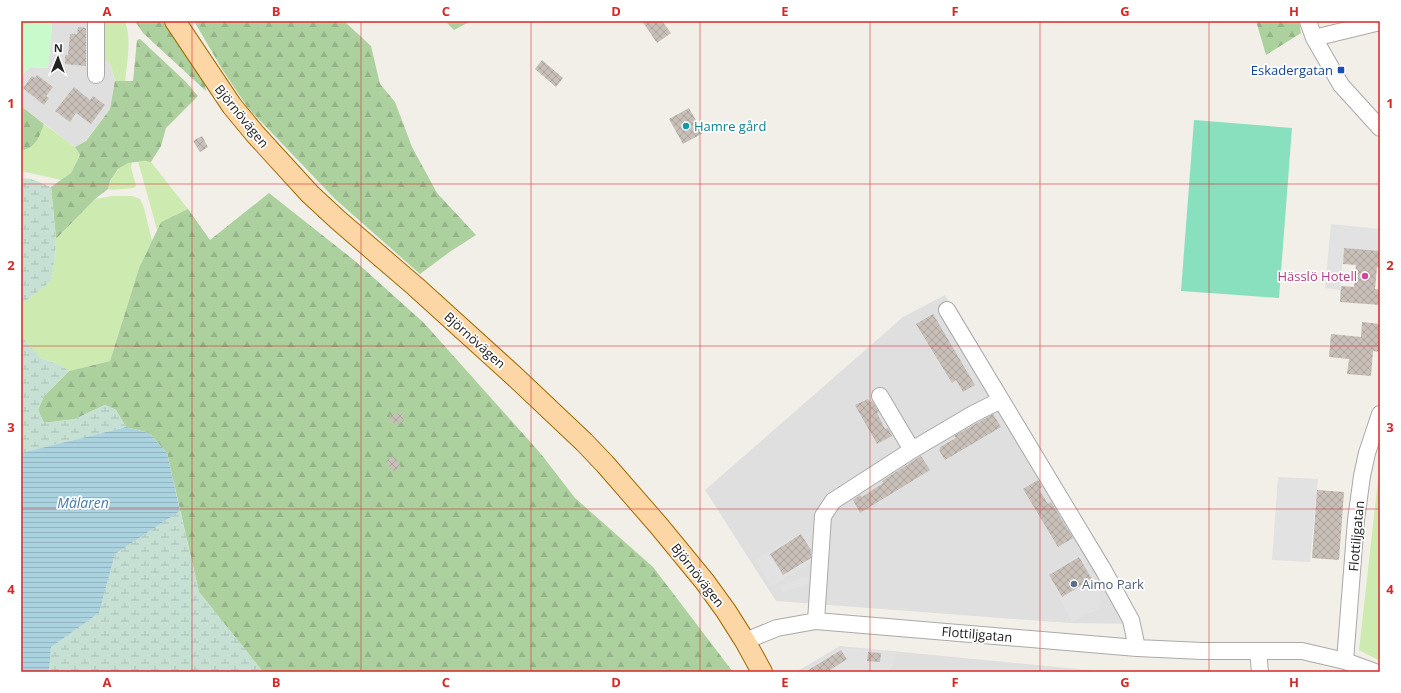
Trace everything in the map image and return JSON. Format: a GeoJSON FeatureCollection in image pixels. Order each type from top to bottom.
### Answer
{"type":"FeatureCollection","features":[{"type":"Feature","properties":{"kind":"main road","name":"Björnövägen"},"geometry":{"type":"LineString","coordinates":[[175,21],[232,106],[256,135],[310,194],[338,220],[416,286],[584,442],[654,520],[705,582],[726,611],[762,672]]}},
{"type":"Feature","properties":{"kind":"street"},"geometry":{"type":"LineString","coordinates":[[96,21],[96,75]]}},
{"type":"Feature","properties":{"kind":"street"},"geometry":{"type":"LineString","coordinates":[[1308,21],[1314,38],[1341,85],[1380,128]]}},
{"type":"Feature","properties":{"kind":"street"},"geometry":{"type":"LineString","coordinates":[[1314,38],[1380,22]]}},
{"type":"Feature","properties":{"kind":"street"},"geometry":{"type":"LineString","coordinates":[[947,310],[1132,620],[1137,648]]}},
{"type":"Feature","properties":{"kind":"street"},"geometry":{"type":"LineString","coordinates":[[880,396],[912,450]]}},
{"type":"Feature","properties":{"kind":"street"},"geometry":{"type":"LineString","coordinates":[[816,621],[823,516],[833,501],[912,450],[973,414],[1001,400]]}},
{"type":"Feature","properties":{"kind":"street","name":"Flottiljgatan"},"geometry":{"type":"LineString","coordinates":[[1345,661],[1356,520],[1362,476],[1367,453],[1380,414]]}},
{"type":"Feature","properties":{"kind":"street","name":"Flottiljgatan"},"geometry":{"type":"LineString","coordinates":[[745,641],[777,628],[816,621],[1137,648],[1202,651],[1302,651],[1345,661],[1375,672]]}},
{"type":"Feature","properties":{"kind":"street"},"geometry":{"type":"LineString","coordinates":[[1258,651],[1260,672]]}},
{"type":"Feature","properties":{"kind":"shaded area"},"geometry":{"type":"Polygon","coordinates":[[[50,21],[103,21],[110,63],[115,82],[110,109],[85,141],[75,147],[21,106],[21,76],[30,67],[48,68],[52,26],[50,21]]]}},
{"type":"Feature","properties":{"kind":"shaded area"},"geometry":{"type":"Polygon","coordinates":[[[1331,224],[1380,229],[1380,252],[1344,248],[1340,290],[1325,288],[1331,224]]]}},
{"type":"Feature","properties":{"kind":"shaded area"},"geometry":{"type":"Polygon","coordinates":[[[945,295],[1139,624],[1069,623],[776,601],[705,490],[903,317],[945,295]]]}},
{"type":"Feature","properties":{"kind":"shaded area"},"geometry":{"type":"Polygon","coordinates":[[[1278,477],[1318,479],[1310,562],[1272,560],[1278,477]]]}},
{"type":"Feature","properties":{"kind":"shaded area"},"geometry":{"type":"Polygon","coordinates":[[[802,532],[818,558],[771,586],[755,560],[802,532]]]}},
{"type":"Feature","properties":{"kind":"shaded area","name":"Aimo Park"},"geometry":{"type":"Polygon","coordinates":[[[1080,555],[1101,594],[1099,609],[1072,622],[1047,574],[1080,555]]]}},
{"type":"Feature","properties":{"kind":"shaded area"},"geometry":{"type":"Polygon","coordinates":[[[808,575],[811,582],[783,593],[780,586],[808,575]]]}},
{"type":"Feature","properties":{"kind":"shaded area"},"geometry":{"type":"Polygon","coordinates":[[[840,646],[1108,672],[796,672],[840,646]]]}},
{"type":"Feature","properties":{"kind":"shaded area"},"geometry":{"type":"Polygon","coordinates":[[[841,648],[896,652],[894,663],[888,672],[803,672],[841,648]]]}},
{"type":"Feature","properties":{"kind":"green space"},"geometry":{"type":"Polygon","coordinates":[[[21,21],[50,21],[52,26],[48,68],[30,67],[21,76],[21,21]]]}},
{"type":"Feature","properties":{"kind":"green space"},"geometry":{"type":"Polygon","coordinates":[[[103,21],[125,21],[129,44],[125,82],[115,81],[110,63],[103,59],[103,21]]]}},
{"type":"Feature","properties":{"kind":"green space"},"geometry":{"type":"Polygon","coordinates":[[[135,21],[166,21],[205,85],[206,91],[143,33],[135,21]]]}},
{"type":"Feature","properties":{"kind":"green space"},"geometry":{"type":"Polygon","coordinates":[[[194,21],[344,21],[371,46],[380,84],[395,102],[412,147],[437,193],[476,235],[420,274],[335,199],[248,108],[222,69],[194,21]]]}},
{"type":"Feature","properties":{"kind":"green space"},"geometry":{"type":"Polygon","coordinates":[[[445,21],[471,21],[454,30],[445,21]]]}},
{"type":"Feature","properties":{"kind":"green space"},"geometry":{"type":"Polygon","coordinates":[[[1256,21],[1299,21],[1301,33],[1266,55],[1256,21]]]}},
{"type":"Feature","properties":{"kind":"green space"},"geometry":{"type":"Polygon","coordinates":[[[140,39],[186,82],[198,96],[166,128],[161,146],[151,162],[144,161],[128,163],[118,169],[110,181],[108,189],[95,199],[56,239],[51,187],[71,173],[80,155],[75,147],[86,141],[110,109],[115,81],[133,81],[137,40],[140,39]]]}},
{"type":"Feature","properties":{"kind":"green space"},"geometry":{"type":"Polygon","coordinates":[[[21,106],[44,124],[37,141],[31,147],[21,151],[21,106]]]}},
{"type":"Feature","properties":{"kind":"green space"},"geometry":{"type":"Polygon","coordinates":[[[1194,120],[1292,128],[1279,298],[1181,291],[1194,120]]]}},
{"type":"Feature","properties":{"kind":"green space"},"geometry":{"type":"Polygon","coordinates":[[[44,124],[75,147],[80,155],[71,173],[61,180],[21,171],[21,151],[31,147],[37,141],[44,124]]]}},
{"type":"Feature","properties":{"kind":"green space"},"geometry":{"type":"Polygon","coordinates":[[[138,161],[151,162],[188,209],[161,222],[157,230],[138,161]]]}},
{"type":"Feature","properties":{"kind":"green space"},"geometry":{"type":"Polygon","coordinates":[[[132,162],[131,167],[136,186],[134,188],[108,189],[116,172],[127,163],[132,162]]]}},
{"type":"Feature","properties":{"kind":"green space"},"geometry":{"type":"Polygon","coordinates":[[[21,178],[31,179],[51,187],[56,239],[51,281],[21,305],[21,178]]]}},
{"type":"Feature","properties":{"kind":"green space"},"geometry":{"type":"Polygon","coordinates":[[[269,193],[355,261],[424,323],[541,454],[575,498],[653,567],[733,672],[263,672],[199,592],[167,453],[149,433],[126,427],[116,410],[105,405],[75,419],[44,423],[38,410],[44,396],[69,371],[110,361],[139,268],[161,222],[188,209],[210,240],[269,193]]]}},
{"type":"Feature","properties":{"kind":"green space"},"geometry":{"type":"Polygon","coordinates":[[[112,196],[132,196],[140,199],[144,208],[152,241],[139,268],[110,361],[69,371],[60,365],[41,358],[21,336],[21,305],[51,281],[56,239],[95,199],[112,196]]]}},
{"type":"Feature","properties":{"kind":"green space"},"geometry":{"type":"Polygon","coordinates":[[[21,336],[41,358],[60,365],[69,371],[44,396],[38,410],[44,423],[75,419],[105,405],[116,410],[126,427],[21,453],[21,336]]]}},
{"type":"Feature","properties":{"kind":"green space"},"geometry":{"type":"Polygon","coordinates":[[[1380,462],[1380,661],[1359,650],[1380,462]]]}},
{"type":"Feature","properties":{"kind":"green space"},"geometry":{"type":"Polygon","coordinates":[[[180,511],[199,592],[263,672],[49,672],[51,647],[99,613],[115,554],[180,511]]]}},
{"type":"Feature","properties":{"kind":"water","name":"Mälaren"},"geometry":{"type":"Polygon","coordinates":[[[126,427],[149,433],[167,453],[180,511],[115,554],[99,613],[51,647],[49,672],[21,672],[21,453],[126,427]]]}},
{"type":"Feature","properties":{"kind":"building"},"geometry":{"type":"Polygon","coordinates":[[[642,21],[662,21],[671,33],[657,43],[642,21]]]}},
{"type":"Feature","properties":{"kind":"building"},"geometry":{"type":"Polygon","coordinates":[[[78,27],[86,28],[86,66],[65,64],[65,55],[68,55],[70,34],[77,34],[78,27]]]}},
{"type":"Feature","properties":{"kind":"building"},"geometry":{"type":"Polygon","coordinates":[[[542,60],[563,78],[556,87],[535,69],[542,60]]]}},
{"type":"Feature","properties":{"kind":"building"},"geometry":{"type":"Polygon","coordinates":[[[37,75],[53,87],[46,96],[49,98],[44,105],[23,88],[32,76],[35,78],[37,75]]]}},
{"type":"Feature","properties":{"kind":"building"},"geometry":{"type":"Polygon","coordinates":[[[74,87],[90,100],[93,96],[105,105],[91,124],[76,113],[70,122],[55,111],[74,87]]]}},
{"type":"Feature","properties":{"kind":"building","name":"Hamre gård"},"geometry":{"type":"Polygon","coordinates":[[[689,108],[703,133],[683,144],[669,119],[689,108]]]}},
{"type":"Feature","properties":{"kind":"building"},"geometry":{"type":"Polygon","coordinates":[[[202,136],[208,147],[200,152],[193,141],[202,136]]]}},
{"type":"Feature","properties":{"kind":"building","name":"Hässlö Hotell"},"geometry":{"type":"Polygon","coordinates":[[[1344,248],[1380,251],[1380,267],[1377,267],[1375,289],[1380,290],[1380,305],[1340,302],[1341,286],[1354,287],[1356,265],[1343,264],[1344,248]]]}},
{"type":"Feature","properties":{"kind":"building"},"geometry":{"type":"Polygon","coordinates":[[[933,314],[975,385],[963,392],[956,380],[952,383],[916,324],[933,314]]]}},
{"type":"Feature","properties":{"kind":"building"},"geometry":{"type":"Polygon","coordinates":[[[1362,322],[1380,324],[1380,352],[1373,351],[1371,376],[1347,374],[1349,359],[1329,357],[1331,334],[1361,337],[1362,322]]]}},
{"type":"Feature","properties":{"kind":"building"},"geometry":{"type":"Polygon","coordinates":[[[868,399],[870,402],[872,401],[879,412],[877,413],[885,429],[888,428],[892,436],[877,444],[855,405],[868,399]]]}},
{"type":"Feature","properties":{"kind":"building"},"geometry":{"type":"Polygon","coordinates":[[[402,413],[404,422],[391,423],[390,415],[402,413]]]}},
{"type":"Feature","properties":{"kind":"building"},"geometry":{"type":"Polygon","coordinates":[[[993,414],[1001,427],[945,460],[939,450],[940,447],[956,438],[954,436],[993,414]]]}},
{"type":"Feature","properties":{"kind":"building"},"geometry":{"type":"Polygon","coordinates":[[[394,456],[401,467],[393,471],[386,461],[394,456]]]}},
{"type":"Feature","properties":{"kind":"building"},"geometry":{"type":"Polygon","coordinates":[[[921,456],[930,470],[860,513],[853,500],[860,495],[862,497],[883,483],[882,481],[921,456]]]}},
{"type":"Feature","properties":{"kind":"building"},"geometry":{"type":"Polygon","coordinates":[[[1038,480],[1042,487],[1039,489],[1048,504],[1051,502],[1073,538],[1058,547],[1023,489],[1038,480]]]}},
{"type":"Feature","properties":{"kind":"building"},"geometry":{"type":"Polygon","coordinates":[[[1317,490],[1344,492],[1339,560],[1312,558],[1317,490]]]}},
{"type":"Feature","properties":{"kind":"building"},"geometry":{"type":"Polygon","coordinates":[[[801,534],[811,550],[811,558],[783,575],[770,554],[801,534]]]}},
{"type":"Feature","properties":{"kind":"building"},"geometry":{"type":"Polygon","coordinates":[[[1079,557],[1092,579],[1062,597],[1049,575],[1079,557]]]}},
{"type":"Feature","properties":{"kind":"building"},"geometry":{"type":"Polygon","coordinates":[[[841,650],[847,659],[827,672],[805,672],[841,650]]]}},
{"type":"Feature","properties":{"kind":"building"},"geometry":{"type":"Polygon","coordinates":[[[868,652],[881,653],[880,662],[867,661],[868,652]]]}},
{"type":"Feature","properties":{"kind":"place","name":"Eskadergatan"},"geometry":{"type":"Point","coordinates":[1341,70]}},
{"type":"Feature","properties":{"kind":"place","name":"Hamre gård"},"geometry":{"type":"Point","coordinates":[686,126]}},
{"type":"Feature","properties":{"kind":"place","name":"Hässlö Hotell"},"geometry":{"type":"Point","coordinates":[1365,276]}},
{"type":"Feature","properties":{"kind":"place","name":"Aimo Park"},"geometry":{"type":"Point","coordinates":[1074,584]}}]}
